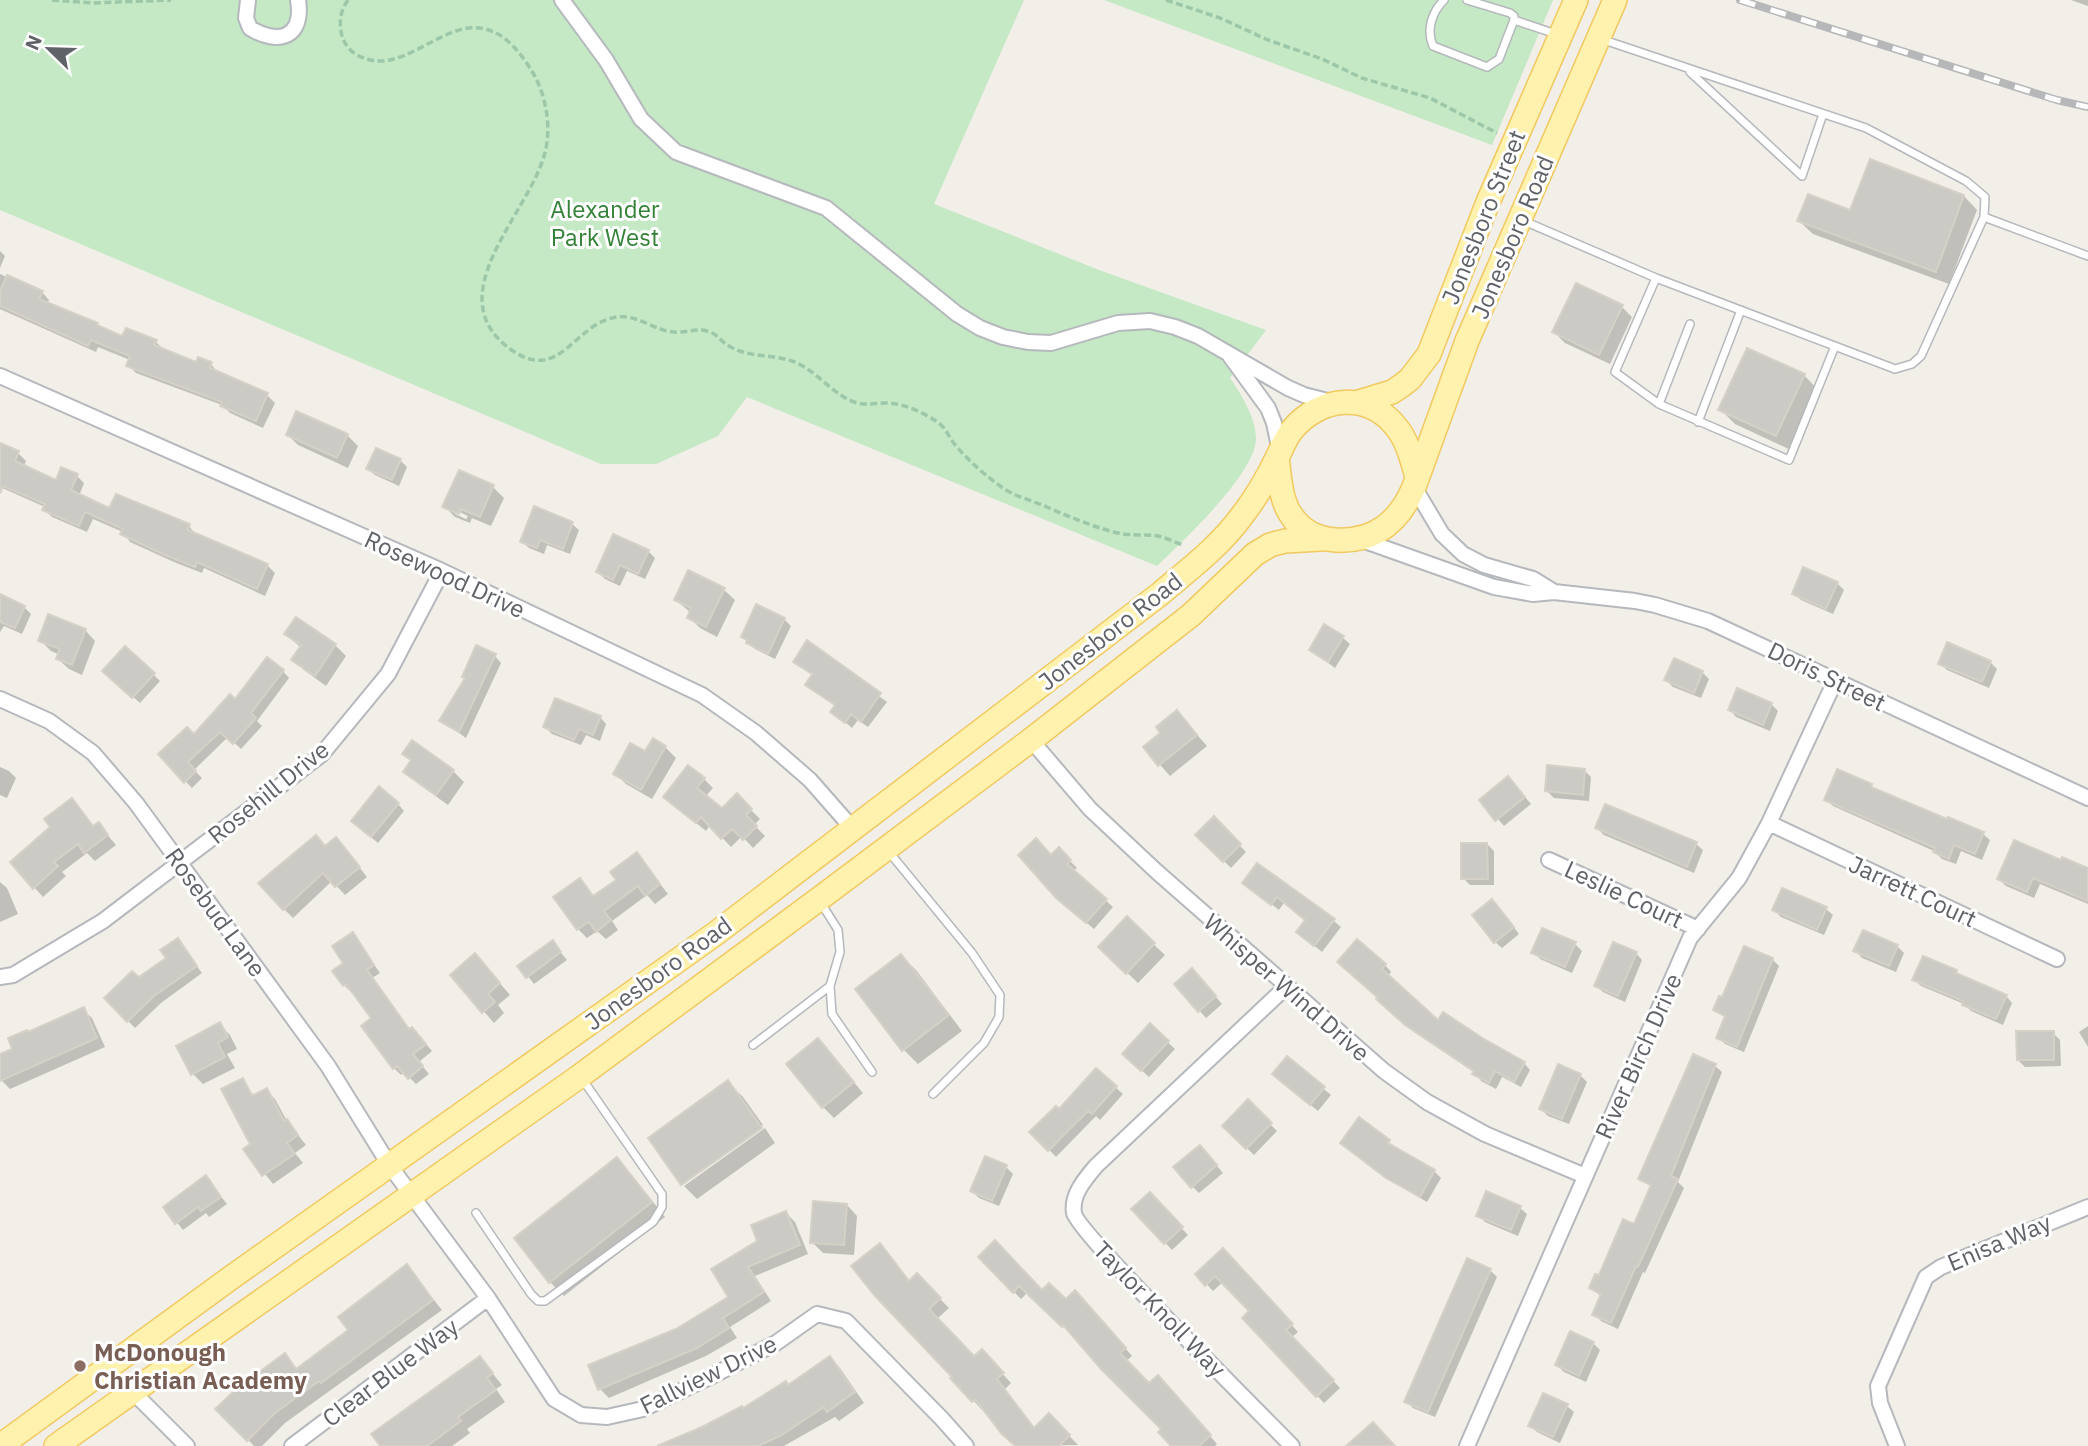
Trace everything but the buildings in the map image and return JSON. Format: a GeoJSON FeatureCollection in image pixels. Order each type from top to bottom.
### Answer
{"type":"FeatureCollection","features":[{"type":"Feature","properties":{"kind":"main road","name":"Jonesboro Street"},"geometry":{"type":"LineString","coordinates":[[1348,403],[1392,392],[1401,387],[1429,354],[1488,202],[1576,0]]}},
{"type":"Feature","properties":{"kind":"main road","name":"Jonesboro Road"},"geometry":{"type":"LineString","coordinates":[[1415,482],[1467,341],[1615,0]]}},
{"type":"Feature","properties":{"kind":"main road"},"geometry":{"type":"LineString","coordinates":[[1348,403],[1379,411],[1398,429],[1405,440],[1415,482],[1395,519],[1385,527],[1362,540],[1321,539],[1297,523],[1286,507],[1278,455],[1287,437],[1305,418],[1317,410],[1348,403]]}},
{"type":"Feature","properties":{"kind":"main road","name":"Jonesboro Road"},"geometry":{"type":"LineString","coordinates":[[0,1446],[232,1276],[715,934],[1160,594],[1198,562],[1240,520],[1259,492],[1278,455]]}},
{"type":"Feature","properties":{"kind":"main road","name":"Jonesboro Road"},"geometry":{"type":"LineString","coordinates":[[56,1446],[580,1076],[819,899],[1031,740],[1191,615],[1255,554],[1270,545],[1285,541],[1321,539]]}},
{"type":"Feature","properties":{"kind":"street"},"geometry":{"type":"LineString","coordinates":[[248,0],[246,18],[250,28],[274,38],[285,36],[296,27],[299,17],[298,0]]}},
{"type":"Feature","properties":{"kind":"street"},"geometry":{"type":"LineString","coordinates":[[562,0],[606,60],[641,119],[676,152],[826,208],[957,314],[980,328],[1003,337],[1028,342],[1051,342],[1118,323],[1150,321],[1198,335],[1296,391],[1348,403]]}},
{"type":"Feature","properties":{"kind":"street"},"geometry":{"type":"LineString","coordinates":[[1229,355],[1268,408],[1274,423],[1278,455]]}},
{"type":"Feature","properties":{"kind":"street","name":"Rosewood Drive"},"geometry":{"type":"LineString","coordinates":[[0,376],[442,571],[702,695],[756,733],[810,780],[853,829]]}},
{"type":"Feature","properties":{"kind":"street","name":"Doris Street"},"geometry":{"type":"LineString","coordinates":[[1415,482],[1442,534],[1462,554],[1484,565],[1533,579],[1554,592]]}},
{"type":"Feature","properties":{"kind":"street","name":"Doris Street"},"geometry":{"type":"LineString","coordinates":[[1362,540],[1494,587],[1532,594],[1554,592],[1635,601],[1682,612],[1737,634],[2088,798]]}},
{"type":"Feature","properties":{"kind":"street","name":"Rosehill Drive"},"geometry":{"type":"LineString","coordinates":[[0,976],[13,975],[103,921],[322,754],[388,674],[442,571]]}},
{"type":"Feature","properties":{"kind":"street","name":"River Birch Drive"},"geometry":{"type":"LineString","coordinates":[[1467,1446],[1690,938],[1738,878],[1769,823],[1835,681]]}},
{"type":"Feature","properties":{"kind":"street","name":"Rosebud Lane"},"geometry":{"type":"LineString","coordinates":[[0,698],[49,721],[93,754],[136,803],[328,1066],[390,1166]]}},
{"type":"Feature","properties":{"kind":"street","name":"Whisper Wind Drive"},"geometry":{"type":"LineString","coordinates":[[1031,740],[1090,809],[1156,871],[1384,1071],[1427,1102],[1485,1134],[1584,1176]]}},
{"type":"Feature","properties":{"kind":"street","name":"Jarrett Court"},"geometry":{"type":"LineString","coordinates":[[1769,823],[2057,959]]}},
{"type":"Feature","properties":{"kind":"street","name":"Leslie Court"},"geometry":{"type":"LineString","coordinates":[[1549,860],[1698,929]]}},
{"type":"Feature","properties":{"kind":"street","name":"Taylor Knoll Way"},"geometry":{"type":"LineString","coordinates":[[1286,987],[1101,1161],[1079,1186],[1074,1212],[1079,1224],[1292,1446]]}},
{"type":"Feature","properties":{"kind":"street","name":"Fallview Drive"},"geometry":{"type":"LineString","coordinates":[[390,1166],[488,1298],[554,1399],[581,1415],[607,1417],[643,1409],[765,1348],[817,1314],[846,1321],[966,1446]]}},
{"type":"Feature","properties":{"kind":"street","name":"Enisa Way"},"geometry":{"type":"LineString","coordinates":[[1897,1446],[1880,1404],[1878,1387],[1926,1277],[1941,1267],[2088,1207]]}},
{"type":"Feature","properties":{"kind":"street","name":"Clear Blue Way"},"geometry":{"type":"LineString","coordinates":[[292,1446],[488,1298]]}},
{"type":"Feature","properties":{"kind":"street"},"geometry":{"type":"LineString","coordinates":[[134,1392],[187,1446]]}},
{"type":"Feature","properties":{"kind":"lane"},"geometry":{"type":"LineString","coordinates":[[1444,0],[1436,8],[1430,24],[1429,38],[1433,46],[1487,67],[1499,59],[1514,16],[1467,0]]}},
{"type":"Feature","properties":{"kind":"lane"},"geometry":{"type":"LineString","coordinates":[[1514,20],[1560,35]]}},
{"type":"Feature","properties":{"kind":"lane"},"geometry":{"type":"LineString","coordinates":[[1520,220],[1656,278],[1895,369],[1912,364],[1923,352],[1984,217],[1985,197],[1966,181],[1866,128],[1599,38]]}},
{"type":"Feature","properties":{"kind":"lane"},"geometry":{"type":"LineString","coordinates":[[1687,69],[1802,176],[1823,114]]}},
{"type":"Feature","properties":{"kind":"lane"},"geometry":{"type":"LineString","coordinates":[[1984,217],[2088,256]]}},
{"type":"Feature","properties":{"kind":"lane"},"geometry":{"type":"LineString","coordinates":[[1656,278],[1615,372],[1659,404],[1788,460],[1835,346]]}},
{"type":"Feature","properties":{"kind":"lane"},"geometry":{"type":"LineString","coordinates":[[1698,422],[1741,310]]}},
{"type":"Feature","properties":{"kind":"lane"},"geometry":{"type":"LineString","coordinates":[[1659,404],[1690,324]]}},
{"type":"Feature","properties":{"kind":"lane"},"geometry":{"type":"LineString","coordinates":[[887,848],[972,953],[1000,995],[999,1017],[985,1043],[933,1094]]}},
{"type":"Feature","properties":{"kind":"lane"},"geometry":{"type":"LineString","coordinates":[[819,899],[838,930],[840,952],[830,986],[832,1014],[872,1072]]}},
{"type":"Feature","properties":{"kind":"lane"},"geometry":{"type":"LineString","coordinates":[[753,1045],[830,986]]}},
{"type":"Feature","properties":{"kind":"lane"},"geometry":{"type":"LineString","coordinates":[[476,1213],[538,1301],[545,1301],[653,1222],[662,1207],[662,1194],[580,1076]]}},
{"type":"Feature","properties":{"kind":"path"},"geometry":{"type":"LineString","coordinates":[[52,0],[130,4],[171,0]]}},
{"type":"Feature","properties":{"kind":"path"},"geometry":{"type":"LineString","coordinates":[[348,0],[340,18],[341,36],[350,50],[364,59],[381,62],[403,56],[467,28],[483,28],[498,33],[515,48],[535,76],[546,110],[549,135],[544,159],[490,262],[482,285],[481,305],[487,322],[510,349],[534,361],[559,356],[596,325],[616,317],[631,318],[673,332],[702,329],[714,332],[729,346],[747,353],[780,357],[801,364],[845,398],[859,404],[890,403],[925,415],[941,424],[952,442],[1007,491],[1078,522],[1122,534],[1157,536],[1183,545]]}},
{"type":"Feature","properties":{"kind":"path"},"geometry":{"type":"LineString","coordinates":[[1166,0],[1220,18],[1362,78],[1430,98],[1502,135]]}},
{"type":"Feature","properties":{"kind":"green space","name":"Alexander Park West"},"geometry":{"type":"Polygon","coordinates":[[[0,0],[1024,0],[934,204],[1099,270],[1266,330],[1230,378],[1251,414],[1256,438],[1253,452],[1232,487],[1216,506],[1157,566],[747,397],[718,436],[656,464],[601,464],[0,210],[0,0]]]}},
{"type":"Feature","properties":{"kind":"green space"},"geometry":{"type":"Polygon","coordinates":[[[1104,0],[1553,0],[1492,145],[1104,0]]]}},
{"type":"Feature","properties":{"kind":"railway"},"geometry":{"type":"LineString","coordinates":[[1740,0],[2057,100],[2088,107]]}},
{"type":"Feature","properties":{"kind":"place","name":"McDonough Christian Academy"},"geometry":{"type":"Point","coordinates":[80,1366]}}]}
